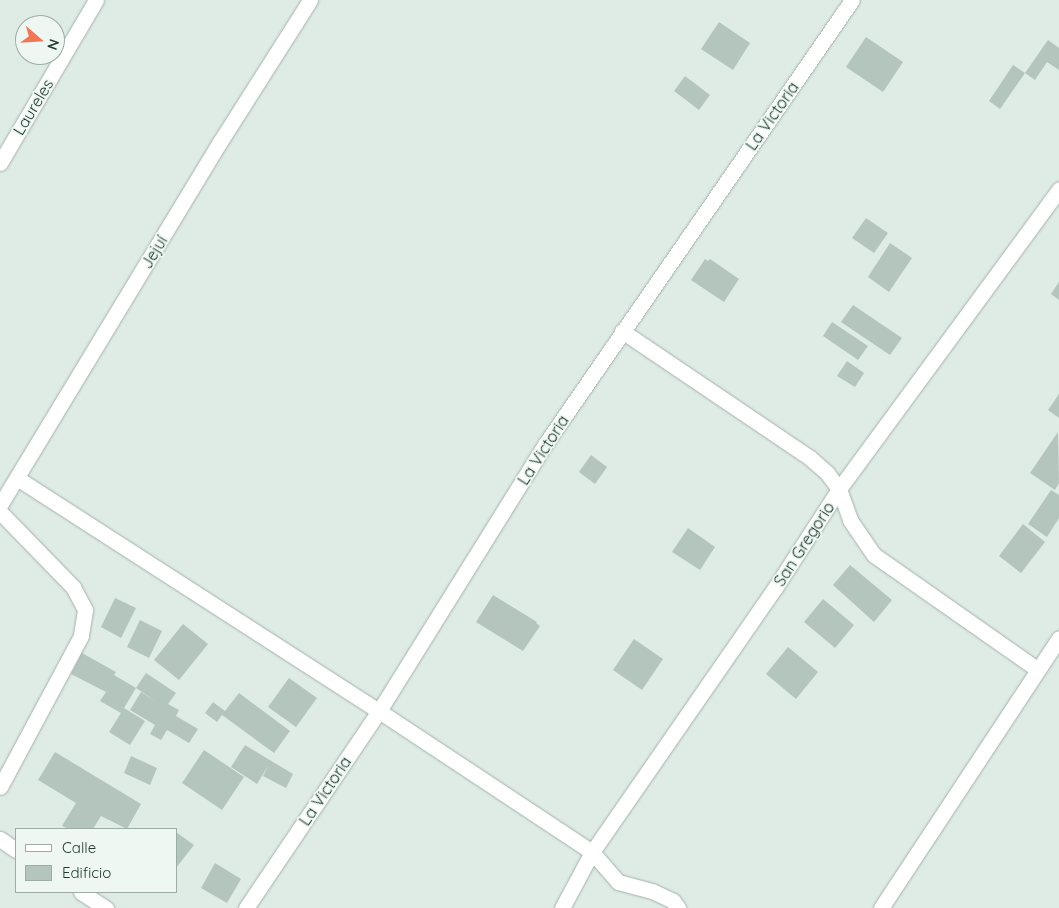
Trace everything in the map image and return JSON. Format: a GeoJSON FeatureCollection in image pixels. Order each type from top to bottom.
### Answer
{"type":"FeatureCollection","features":[{"type":"Feature","properties":{"kind":"street","name":"Laureles"},"geometry":{"type":"LineString","coordinates":[[0,163],[96,0]]}},
{"type":"Feature","properties":{"kind":"street","name":"Jejuí"},"geometry":{"type":"LineString","coordinates":[[0,505],[220,142],[310,0]]}},
{"type":"Feature","properties":{"kind":"street","name":"La Victoria"},"geometry":{"type":"LineString","coordinates":[[246,908],[379,711],[546,443],[852,0]]}},
{"type":"Feature","properties":{"kind":"street","name":"San Gregorio"},"geometry":{"type":"LineString","coordinates":[[562,908],[592,852],[775,588],[839,488],[1059,188]]}},
{"type":"Feature","properties":{"kind":"street"},"geometry":{"type":"LineString","coordinates":[[622,331],[810,458],[827,473],[839,488],[850,520],[874,555],[1037,669]]}},
{"type":"Feature","properties":{"kind":"street"},"geometry":{"type":"LineString","coordinates":[[17,478],[379,711],[592,852],[618,882],[652,890],[672,901],[678,908]]}},
{"type":"Feature","properties":{"kind":"street"},"geometry":{"type":"LineString","coordinates":[[0,512],[73,587],[85,610],[81,636],[0,787]]}},
{"type":"Feature","properties":{"kind":"street"},"geometry":{"type":"LineString","coordinates":[[881,908],[1059,638]]}},
{"type":"Feature","properties":{"kind":"street"},"geometry":{"type":"LineString","coordinates":[[0,839],[15,849]]}},
{"type":"Feature","properties":{"kind":"street"},"geometry":{"type":"LineString","coordinates":[[83,893],[106,908]]}},
{"type":"Feature","properties":{"kind":"building"},"geometry":{"type":"Polygon","coordinates":[[[719,22],[750,43],[733,70],[701,49],[719,22]]]}},
{"type":"Feature","properties":{"kind":"building"},"geometry":{"type":"Polygon","coordinates":[[[866,37],[903,62],[883,92],[846,67],[866,37]]]}},
{"type":"Feature","properties":{"kind":"building"},"geometry":{"type":"Polygon","coordinates":[[[1048,40],[1059,48],[1059,70],[1047,62],[1035,80],[1025,73],[1048,40]]]}},
{"type":"Feature","properties":{"kind":"building"},"geometry":{"type":"Polygon","coordinates":[[[1013,65],[1025,73],[1000,109],[989,101],[1013,65]]]}},
{"type":"Feature","properties":{"kind":"building"},"geometry":{"type":"Polygon","coordinates":[[[685,76],[710,95],[699,110],[674,91],[685,76]]]}},
{"type":"Feature","properties":{"kind":"building"},"geometry":{"type":"Polygon","coordinates":[[[866,218],[888,233],[874,253],[852,238],[866,218]]]}},
{"type":"Feature","properties":{"kind":"building"},"geometry":{"type":"Polygon","coordinates":[[[890,243],[912,258],[889,292],[868,277],[890,243]]]}},
{"type":"Feature","properties":{"kind":"building"},"geometry":{"type":"Polygon","coordinates":[[[705,259],[708,261],[710,259],[739,279],[724,302],[691,280],[705,259]]]}},
{"type":"Feature","properties":{"kind":"building"},"geometry":{"type":"Polygon","coordinates":[[[1059,282],[1059,300],[1051,294],[1059,282]]]}},
{"type":"Feature","properties":{"kind":"building"},"geometry":{"type":"Polygon","coordinates":[[[853,305],[902,338],[890,355],[841,322],[853,305]]]}},
{"type":"Feature","properties":{"kind":"building"},"geometry":{"type":"Polygon","coordinates":[[[832,322],[868,346],[858,360],[823,336],[832,322]]]}},
{"type":"Feature","properties":{"kind":"building"},"geometry":{"type":"Polygon","coordinates":[[[847,361],[864,373],[855,387],[837,376],[847,361]]]}},
{"type":"Feature","properties":{"kind":"building"},"geometry":{"type":"Polygon","coordinates":[[[1059,394],[1059,418],[1048,410],[1059,394]]]}},
{"type":"Feature","properties":{"kind":"building"},"geometry":{"type":"Polygon","coordinates":[[[1058,432],[1059,483],[1055,490],[1030,473],[1058,432]]]}},
{"type":"Feature","properties":{"kind":"building"},"geometry":{"type":"Polygon","coordinates":[[[591,455],[607,467],[595,484],[579,472],[591,455]]]}},
{"type":"Feature","properties":{"kind":"building"},"geometry":{"type":"Polygon","coordinates":[[[1051,490],[1059,495],[1059,518],[1047,537],[1028,524],[1051,490]]]}},
{"type":"Feature","properties":{"kind":"building"},"geometry":{"type":"Polygon","coordinates":[[[1023,524],[1045,542],[1021,573],[999,556],[1023,524]]]}},
{"type":"Feature","properties":{"kind":"building"},"geometry":{"type":"Polygon","coordinates":[[[688,528],[715,547],[700,570],[672,552],[688,528]]]}},
{"type":"Feature","properties":{"kind":"building"},"geometry":{"type":"Polygon","coordinates":[[[850,565],[892,600],[874,622],[833,585],[850,565]]]}},
{"type":"Feature","properties":{"kind":"building"},"geometry":{"type":"Polygon","coordinates":[[[493,595],[537,622],[540,626],[523,651],[476,622],[493,595]]]}},
{"type":"Feature","properties":{"kind":"building"},"geometry":{"type":"Polygon","coordinates":[[[115,598],[136,608],[121,638],[101,627],[115,598]]]}},
{"type":"Feature","properties":{"kind":"building"},"geometry":{"type":"Polygon","coordinates":[[[823,599],[854,625],[835,648],[804,622],[823,599]]]}},
{"type":"Feature","properties":{"kind":"building"},"geometry":{"type":"Polygon","coordinates":[[[140,620],[162,631],[149,658],[127,647],[140,620]]]}},
{"type":"Feature","properties":{"kind":"building"},"geometry":{"type":"Polygon","coordinates":[[[183,624],[208,644],[179,680],[154,660],[183,624]]]}},
{"type":"Feature","properties":{"kind":"building"},"geometry":{"type":"Polygon","coordinates":[[[634,639],[663,659],[642,690],[613,670],[634,639]]]}},
{"type":"Feature","properties":{"kind":"building"},"geometry":{"type":"Polygon","coordinates":[[[788,647],[818,672],[796,699],[766,674],[788,647]]]}},
{"type":"Feature","properties":{"kind":"building"},"geometry":{"type":"Polygon","coordinates":[[[82,653],[116,672],[114,675],[136,688],[124,708],[145,721],[130,745],[109,732],[121,713],[100,701],[106,692],[71,674],[82,653]]]}},
{"type":"Feature","properties":{"kind":"building"},"geometry":{"type":"Polygon","coordinates":[[[146,673],[176,693],[168,704],[179,710],[176,716],[198,729],[189,743],[167,730],[161,740],[150,734],[155,725],[130,710],[141,692],[157,702],[136,688],[146,673]]]}},
{"type":"Feature","properties":{"kind":"building"},"geometry":{"type":"Polygon","coordinates":[[[289,678],[317,698],[296,727],[268,707],[289,678]]]}},
{"type":"Feature","properties":{"kind":"building"},"geometry":{"type":"Polygon","coordinates":[[[239,693],[290,731],[274,753],[222,715],[217,722],[205,713],[213,702],[225,711],[239,693]]]}},
{"type":"Feature","properties":{"kind":"building"},"geometry":{"type":"Polygon","coordinates":[[[245,745],[293,774],[286,788],[263,776],[268,766],[257,784],[231,767],[245,745]]]}},
{"type":"Feature","properties":{"kind":"building"},"geometry":{"type":"Polygon","coordinates":[[[204,750],[244,777],[222,810],[182,783],[204,750]]]}},
{"type":"Feature","properties":{"kind":"building"},"geometry":{"type":"Polygon","coordinates":[[[55,752],[141,804],[128,828],[101,816],[94,828],[67,828],[62,826],[76,803],[38,780],[55,752]]]}},
{"type":"Feature","properties":{"kind":"building"},"geometry":{"type":"Polygon","coordinates":[[[131,756],[157,768],[150,785],[124,773],[131,756]]]}},
{"type":"Feature","properties":{"kind":"building"},"geometry":{"type":"Polygon","coordinates":[[[178,833],[194,845],[178,865],[178,833]]]}},
{"type":"Feature","properties":{"kind":"building"},"geometry":{"type":"Polygon","coordinates":[[[215,863],[241,879],[227,903],[201,888],[215,863]]]}}]}
